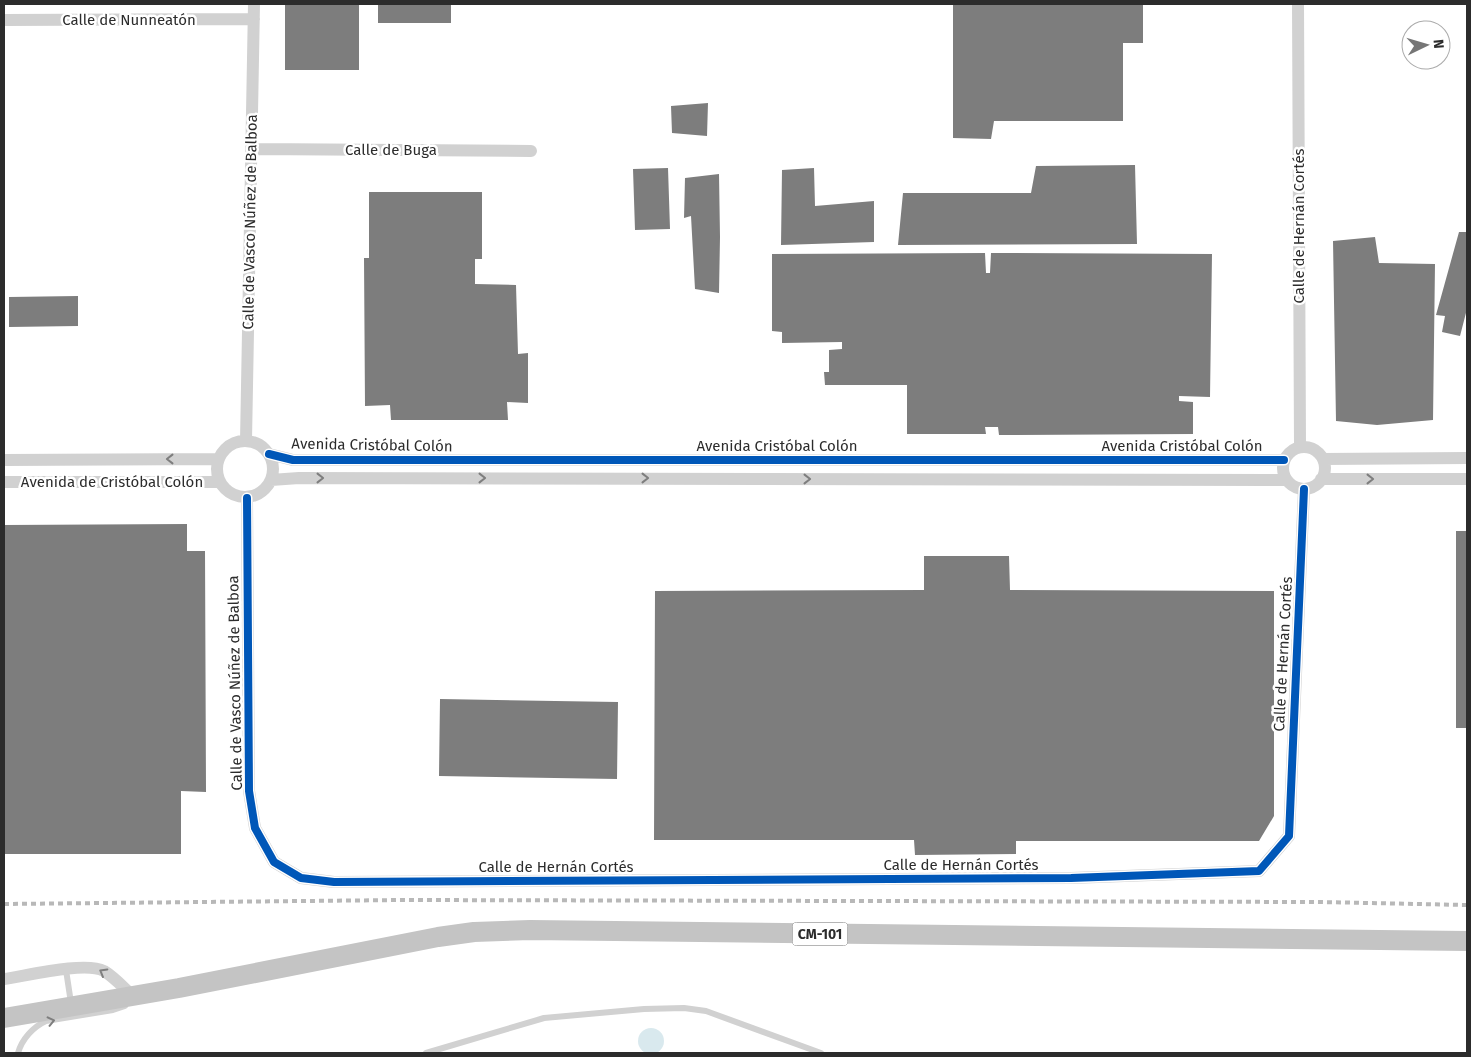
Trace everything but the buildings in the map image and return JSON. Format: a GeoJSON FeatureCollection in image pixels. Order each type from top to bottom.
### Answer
{"type":"FeatureCollection","features":[{"type":"Feature","properties":{"kind":"main road","name":"CM-101"},"geometry":{"type":"LineString","coordinates":[[4,1018],[179,988],[438,936],[474,932],[1467,941]]}},
{"type":"Feature","properties":{"kind":"street","name":"Calle de Vasco Núñez de Balboa"},"geometry":{"type":"LineString","coordinates":[[246,441],[254,4]]}},
{"type":"Feature","properties":{"kind":"street","name":"Calle de Hernán Cortés"},"geometry":{"type":"LineString","coordinates":[[1298,4],[1300,448]]}},
{"type":"Feature","properties":{"kind":"street","name":"Calle de Nunneatón"},"geometry":{"type":"LineString","coordinates":[[4,20],[254,20]]}},
{"type":"Feature","properties":{"kind":"street","name":"Calle de Buga"},"geometry":{"type":"LineString","coordinates":[[252,149],[531,151]]}},
{"type":"Feature","properties":{"kind":"street"},"geometry":{"type":"LineString","coordinates":[[246,441],[256,443],[269,454],[274,472],[267,487],[261,493],[247,498],[231,494],[220,482],[217,467],[219,459],[230,446],[246,441]]}},
{"type":"Feature","properties":{"kind":"street"},"geometry":{"type":"LineString","coordinates":[[1321,480],[1324,466],[1323,459],[1313,450],[1300,448],[1293,450],[1284,460],[1283,474],[1286,480],[1291,485],[1304,489],[1310,488],[1321,480],[1467,479]]}},
{"type":"Feature","properties":{"kind":"street","name":"Avenida Cristóbal Colón"},"geometry":{"type":"LineString","coordinates":[[269,454],[293,460],[1284,460]]}},
{"type":"Feature","properties":{"kind":"street"},"geometry":{"type":"LineString","coordinates":[[1323,459],[1467,458]]}},
{"type":"Feature","properties":{"kind":"street","name":"Avenida de Cristóbal Colón"},"geometry":{"type":"LineString","coordinates":[[4,460],[219,459]]}},
{"type":"Feature","properties":{"kind":"street"},"geometry":{"type":"LineString","coordinates":[[271,480],[299,478],[1286,480]]}},
{"type":"Feature","properties":{"kind":"street","name":"Avenida de Cristóbal Colón"},"geometry":{"type":"LineString","coordinates":[[4,482],[220,482]]}},
{"type":"Feature","properties":{"kind":"street","name":"Calle de Hernán Cortés"},"geometry":{"type":"LineString","coordinates":[[274,862],[301,878],[334,882],[1061,878],[1259,871],[1289,836],[1304,489]]}},
{"type":"Feature","properties":{"kind":"street","name":"Calle de Vasco Núñez de Balboa"},"geometry":{"type":"LineString","coordinates":[[247,498],[249,791],[255,828],[274,862]]}},
{"type":"Feature","properties":{"kind":"street"},"geometry":{"type":"LineString","coordinates":[[4,979],[94,967],[105,972],[133,996]]}},
{"type":"Feature","properties":{"kind":"lane"},"geometry":{"type":"LineString","coordinates":[[66,970],[71,1007]]}},
{"type":"Feature","properties":{"kind":"lane"},"geometry":{"type":"LineString","coordinates":[[18,1053],[23,1042],[31,1032],[38,1025],[46,1021],[113,1010],[179,988]]}},
{"type":"Feature","properties":{"kind":"lane"},"geometry":{"type":"LineString","coordinates":[[426,1053],[544,1018],[644,1009],[684,1008],[706,1011],[821,1053]]}},
{"type":"Feature","properties":{"kind":"shaded area"},"geometry":{"type":"Polygon","coordinates":[[[651,1028],[660,1032],[664,1041],[660,1050],[651,1054],[642,1050],[638,1041],[642,1032],[651,1028]]]}},
{"type":"Feature","properties":{"kind":"railway"},"geometry":{"type":"LineString","coordinates":[[4,904],[403,900],[1320,902],[1467,905]]}},
{"type":"Feature","properties":{"kind":"cycle path"},"geometry":{"type":"LineString","coordinates":[[269,454],[293,460],[1284,460]]}},
{"type":"Feature","properties":{"kind":"cycle path"},"geometry":{"type":"LineString","coordinates":[[247,498],[249,791],[255,828],[274,862],[301,878],[334,882],[1071,878],[1259,871],[1289,836],[1304,489]]}}]}
